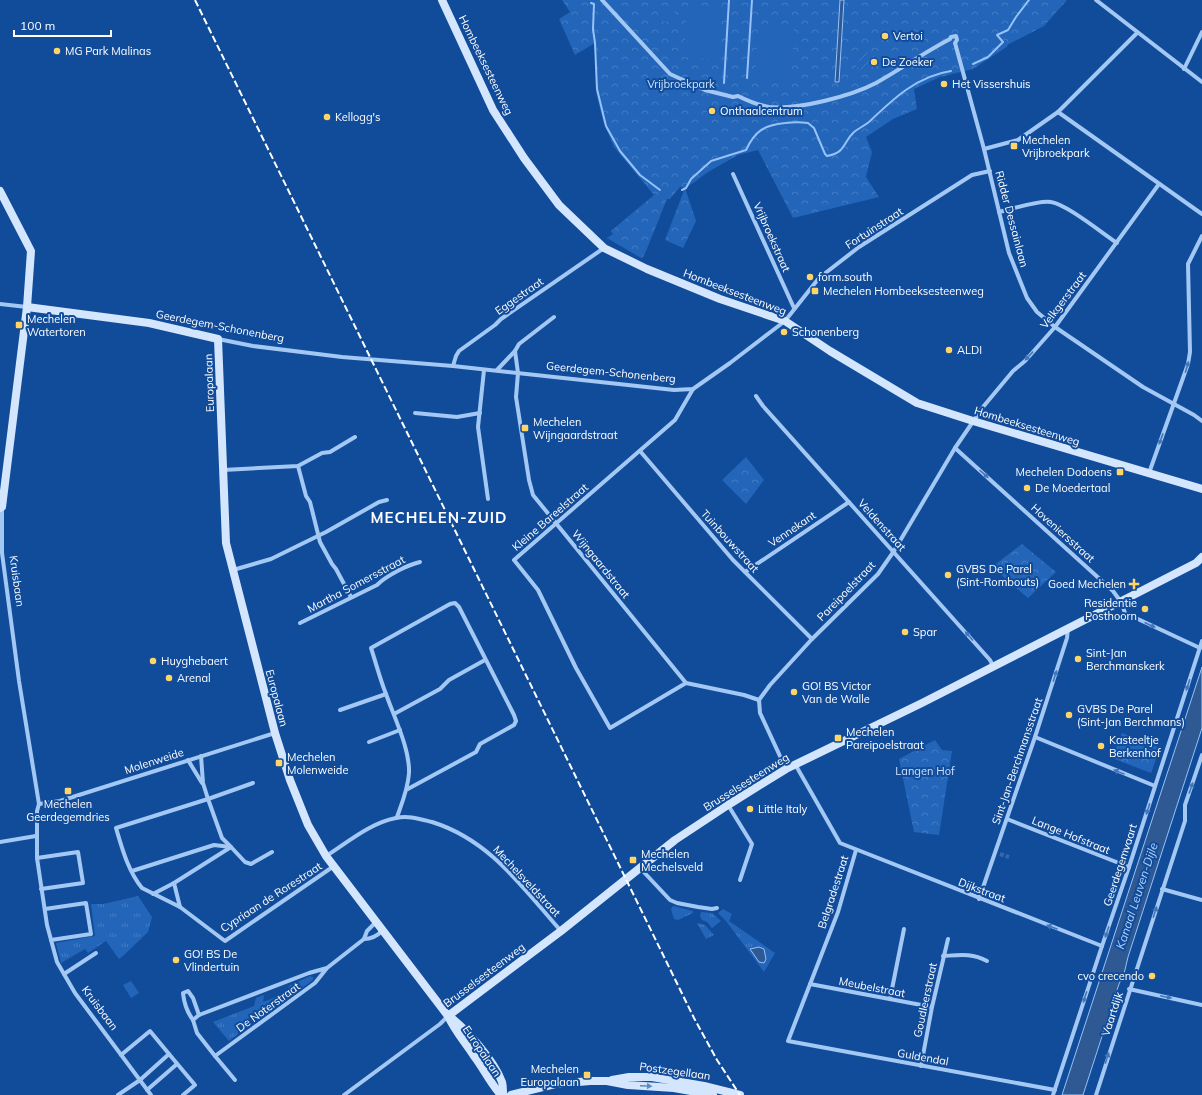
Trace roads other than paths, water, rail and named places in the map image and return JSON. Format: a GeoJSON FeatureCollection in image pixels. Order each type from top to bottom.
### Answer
{"type":"FeatureCollection","features":[{"type":"Feature","properties":{"kind":"street","name":"Hombeeksesteenweg"},"geometry":{"type":"LineString","coordinates":[[442,0],[493,110],[524,158],[559,206],[604,248],[647,269],[713,296],[785,321],[830,351],[917,403],[1202,489]]}},
{"type":"Feature","properties":{"kind":"street"},"geometry":{"type":"LineString","coordinates":[[602,0],[670,74],[705,90],[733,97],[738,96],[752,103],[770,107],[797,105],[820,101],[861,90],[889,76],[953,36],[958,36],[955,43],[952,43],[950,39]]}},
{"type":"Feature","properties":{"kind":"street"},"geometry":{"type":"LineString","coordinates":[[1096,0],[1202,82]]}},
{"type":"Feature","properties":{"kind":"street"},"geometry":{"type":"LineString","coordinates":[[1184,69],[1202,32]]}},
{"type":"Feature","properties":{"kind":"street"},"geometry":{"type":"LineString","coordinates":[[984,149],[1018,140],[1058,112],[1137,33]]}},
{"type":"Feature","properties":{"kind":"street","name":"Ridder Dessainlaan"},"geometry":{"type":"LineString","coordinates":[[955,43],[990,170],[1009,253],[1027,298],[1038,312],[1055,327],[1144,387],[1202,421]]}},
{"type":"Feature","properties":{"kind":"street"},"geometry":{"type":"LineString","coordinates":[[1058,112],[1202,214]]}},
{"type":"Feature","properties":{"kind":"street","name":"Fortuinstraat"},"geometry":{"type":"LineString","coordinates":[[785,321],[819,278],[859,247],[972,175],[990,170]]}},
{"type":"Feature","properties":{"kind":"street","name":"Vrijbroekstraat"},"geometry":{"type":"LineString","coordinates":[[733,174],[794,308]]}},
{"type":"Feature","properties":{"kind":"street","name":"Velkgerstraat"},"geometry":{"type":"LineString","coordinates":[[973,421],[982,407],[1013,371],[1025,361],[1055,327],[1159,184]]}},
{"type":"Feature","properties":{"kind":"street","name":"Kruisbaan"},"geometry":{"type":"LineString","coordinates":[[0,191],[31,251],[27,307],[1,508],[2,553],[18,674],[39,804],[37,812],[36,836],[37,858],[44,909],[57,962],[75,993],[151,1095]]}},
{"type":"Feature","properties":{"kind":"street"},"geometry":{"type":"LineString","coordinates":[[1000,212],[1050,201],[1068,209],[1116,243]]}},
{"type":"Feature","properties":{"kind":"street"},"geometry":{"type":"LineString","coordinates":[[1149,473],[1188,364],[1190,352],[1188,264],[1202,236]]}},
{"type":"Feature","properties":{"kind":"street","name":"Eggestraat"},"geometry":{"type":"LineString","coordinates":[[453,366],[459,351],[501,319],[604,248]]}},
{"type":"Feature","properties":{"kind":"street","name":"Geerdegem-Schonenberg"},"geometry":{"type":"LineString","coordinates":[[0,304],[149,323],[253,346],[342,357],[497,370],[674,390],[693,389]]}},
{"type":"Feature","properties":{"kind":"street"},"geometry":{"type":"LineString","coordinates":[[497,370],[515,351],[519,344],[554,317]]}},
{"type":"Feature","properties":{"kind":"street"},"geometry":{"type":"LineString","coordinates":[[693,389],[730,364],[785,321]]}},
{"type":"Feature","properties":{"kind":"street","name":"Europalaan"},"geometry":{"type":"LineString","coordinates":[[218,339],[226,544],[275,733],[298,804],[326,856],[448,1016],[454,1030],[474,1055],[492,1086],[502,1095]]}},
{"type":"Feature","properties":{"kind":"street","name":"Wijngaardstraat"},"geometry":{"type":"LineString","coordinates":[[515,351],[518,373],[516,397],[529,480],[533,495],[686,683]]}},
{"type":"Feature","properties":{"kind":"street"},"geometry":{"type":"LineString","coordinates":[[484,370],[478,427],[488,499]]}},
{"type":"Feature","properties":{"kind":"street","name":"Kleine Bareelstraat"},"geometry":{"type":"LineString","coordinates":[[686,683],[610,728],[576,668],[538,590],[514,560],[675,420],[693,389]]}},
{"type":"Feature","properties":{"kind":"street","name":"Veldenstraat"},"geometry":{"type":"LineString","coordinates":[[756,396],[990,660],[993,666]]}},
{"type":"Feature","properties":{"kind":"street"},"geometry":{"type":"LineString","coordinates":[[415,413],[457,417],[480,413]]}},
{"type":"Feature","properties":{"kind":"street","name":"Pareipoelstraat"},"geometry":{"type":"LineString","coordinates":[[759,700],[770,685],[812,639],[878,574],[894,551],[955,448],[973,421]]}},
{"type":"Feature","properties":{"kind":"street"},"geometry":{"type":"LineString","coordinates":[[224,470],[298,466],[322,453],[330,452],[355,437]]}},
{"type":"Feature","properties":{"kind":"street","name":"Hoveniersstraat"},"geometry":{"type":"LineString","coordinates":[[955,448],[1113,591],[1121,602],[1125,613],[1200,648]]}},
{"type":"Feature","properties":{"kind":"street","name":"Tuinbouwstraat"},"geometry":{"type":"LineString","coordinates":[[640,450],[733,560],[812,639]]}},
{"type":"Feature","properties":{"kind":"street"},"geometry":{"type":"LineString","coordinates":[[298,466],[306,496],[310,502],[318,535],[351,598]]}},
{"type":"Feature","properties":{"kind":"street"},"geometry":{"type":"LineString","coordinates":[[232,570],[271,559],[349,520],[355,515],[379,502],[387,500]]}},
{"type":"Feature","properties":{"kind":"street","name":"Vennekant"},"geometry":{"type":"LineString","coordinates":[[745,572],[849,502]]}},
{"type":"Feature","properties":{"kind":"street","name":"Brusselsesteenweg"},"geometry":{"type":"LineString","coordinates":[[344,1095],[561,931],[675,840],[728,805],[794,764],[922,703],[1196,563],[1202,557]]}},
{"type":"Feature","properties":{"kind":"street","name":"Martha Somersstraat"},"geometry":{"type":"LineString","coordinates":[[300,623],[420,562]]}},
{"type":"Feature","properties":{"kind":"street"},"geometry":{"type":"LineString","coordinates":[[397,817],[406,790],[409,772],[408,758],[400,730],[371,648],[450,604],[455,604],[459,606],[516,721],[514,725],[480,744],[476,752],[406,790]]}},
{"type":"Feature","properties":{"kind":"street","name":"Sint-Jan-Berchmansstraat"},"geometry":{"type":"LineString","coordinates":[[979,899],[997,853],[1007,818],[1067,638],[1068,628]]}},
{"type":"Feature","properties":{"kind":"street","name":"Geerdegemvaart"},"geometry":{"type":"LineString","coordinates":[[1053,1095],[1129,868],[1202,641]]}},
{"type":"Feature","properties":{"kind":"street"},"geometry":{"type":"LineString","coordinates":[[394,714],[440,689],[449,680],[486,660]]}},
{"type":"Feature","properties":{"kind":"street"},"geometry":{"type":"LineString","coordinates":[[686,683],[744,695],[759,700],[760,713],[786,769]]}},
{"type":"Feature","properties":{"kind":"street"},"geometry":{"type":"LineString","coordinates":[[340,710],[386,694]]}},
{"type":"Feature","properties":{"kind":"street"},"geometry":{"type":"LineString","coordinates":[[369,742],[400,730]]}},
{"type":"Feature","properties":{"kind":"street","name":"Molenweide"},"geometry":{"type":"LineString","coordinates":[[39,804],[67,798],[275,733]]}},
{"type":"Feature","properties":{"kind":"street"},"geometry":{"type":"LineString","coordinates":[[1035,737],[1155,786]]}},
{"type":"Feature","properties":{"kind":"street","name":"Vaartdijk"},"geometry":{"type":"LineString","coordinates":[[1096,1095],[1129,989],[1185,821],[1185,804],[1202,755]]}},
{"type":"Feature","properties":{"kind":"street"},"geometry":{"type":"LineString","coordinates":[[201,756],[203,783],[222,838],[245,862],[251,864],[272,852]]}},
{"type":"Feature","properties":{"kind":"street"},"geometry":{"type":"LineString","coordinates":[[188,760],[203,783]]}},
{"type":"Feature","properties":{"kind":"street","name":"Belgradestraat"},"geometry":{"type":"LineString","coordinates":[[788,1041],[838,912],[856,850],[840,843],[794,764]]}},
{"type":"Feature","properties":{"kind":"street"},"geometry":{"type":"LineString","coordinates":[[208,799],[253,783]]}},
{"type":"Feature","properties":{"kind":"street","name":"Cypriaan de Rorestraat"},"geometry":{"type":"LineString","coordinates":[[208,799],[116,828],[127,861],[137,883],[142,888],[180,908],[225,941],[334,866]]}},
{"type":"Feature","properties":{"kind":"street"},"geometry":{"type":"LineString","coordinates":[[728,805],[752,844],[740,880]]}},
{"type":"Feature","properties":{"kind":"street","name":"Mechelsveldstraat"},"geometry":{"type":"LineString","coordinates":[[326,856],[372,826],[397,817],[416,818],[436,824],[458,832],[481,846],[505,868],[561,931]]}},
{"type":"Feature","properties":{"kind":"street","name":"Lange Hofstraat"},"geometry":{"type":"LineString","coordinates":[[1007,818],[1129,868]]}},
{"type":"Feature","properties":{"kind":"street"},"geometry":{"type":"LineString","coordinates":[[0,842],[36,836]]}},
{"type":"Feature","properties":{"kind":"street"},"geometry":{"type":"LineString","coordinates":[[132,871],[214,845],[231,847]]}},
{"type":"Feature","properties":{"kind":"street"},"geometry":{"type":"LineString","coordinates":[[153,894],[174,883],[231,847]]}},
{"type":"Feature","properties":{"kind":"street","name":"Dijkstraat"},"geometry":{"type":"LineString","coordinates":[[856,850],[1102,946]]}},
{"type":"Feature","properties":{"kind":"street"},"geometry":{"type":"LineString","coordinates":[[37,858],[78,852],[83,883],[41,888]]}},
{"type":"Feature","properties":{"kind":"street"},"geometry":{"type":"LineString","coordinates":[[640,868],[670,900],[677,903],[698,907],[712,909],[717,908]]}},
{"type":"Feature","properties":{"kind":"street"},"geometry":{"type":"LineString","coordinates":[[174,883],[180,908]]}},
{"type":"Feature","properties":{"kind":"street"},"geometry":{"type":"LineString","coordinates":[[1162,889],[1202,900]]}},
{"type":"Feature","properties":{"kind":"street"},"geometry":{"type":"LineString","coordinates":[[44,909],[86,903],[91,934],[51,940]]}},
{"type":"Feature","properties":{"kind":"street","name":"De Noterstraat"},"geometry":{"type":"LineString","coordinates":[[215,1056],[315,984],[327,968],[364,939],[367,931],[376,922]]}},
{"type":"Feature","properties":{"kind":"street"},"geometry":{"type":"LineString","coordinates":[[890,999],[904,929]]}},
{"type":"Feature","properties":{"kind":"street","name":"De Noterstraat"},"geometry":{"type":"LineString","coordinates":[[364,939],[370,939],[382,931]]}},
{"type":"Feature","properties":{"kind":"street","name":"Goudleerstraat"},"geometry":{"type":"LineString","coordinates":[[921,1066],[932,1007],[948,939]]}},
{"type":"Feature","properties":{"kind":"street"},"geometry":{"type":"LineString","coordinates":[[64,974],[96,953]]}},
{"type":"Feature","properties":{"kind":"street"},"geometry":{"type":"LineString","coordinates":[[943,956],[971,955],[978,956],[988,961]]}},
{"type":"Feature","properties":{"kind":"street","name":"De Noterstraat"},"geometry":{"type":"LineString","coordinates":[[193,1020],[199,1015],[327,968]]}},
{"type":"Feature","properties":{"kind":"street","name":"Meubelstraat"},"geometry":{"type":"LineString","coordinates":[[810,984],[932,1007]]}},
{"type":"Feature","properties":{"kind":"street"},"geometry":{"type":"LineString","coordinates":[[1129,989],[1202,1005]]}},
{"type":"Feature","properties":{"kind":"street"},"geometry":{"type":"LineString","coordinates":[[199,1015],[193,998],[188,991],[183,993],[184,1000],[197,1033],[234,1080]]}},
{"type":"Feature","properties":{"kind":"street"},"geometry":{"type":"LineString","coordinates":[[121,1055],[150,1031],[195,1085],[183,1095]]}},
{"type":"Feature","properties":{"kind":"street","name":"Guldendal"},"geometry":{"type":"LineString","coordinates":[[788,1041],[1055,1090]]}},
{"type":"Feature","properties":{"kind":"street"},"geometry":{"type":"LineString","coordinates":[[118,1095],[140,1080],[170,1054]]}},
{"type":"Feature","properties":{"kind":"street"},"geometry":{"type":"LineString","coordinates":[[147,1090],[177,1064]]}},
{"type":"Feature","properties":{"kind":"street","name":"Postzegellaan"},"geometry":{"type":"LineString","coordinates":[[511,1095],[570,1082],[607,1081],[629,1077],[652,1077],[704,1086],[740,1095]]}},
{"type":"Feature","properties":{"kind":"street","name":"Postzegellaan"},"geometry":{"type":"LineString","coordinates":[[607,1081],[628,1085],[674,1088],[713,1095]]}},
{"type":"Feature","properties":{"kind":"water"},"geometry":{"type":"Polygon","coordinates":[[[840,0],[844,0],[839,82],[835,82],[840,0]]]}},
{"type":"Feature","properties":{"kind":"water","name":"Kanaal Leuven-Dijle"},"geometry":{"type":"Polygon","coordinates":[[[1202,667],[1202,728],[1128,957],[1124,974],[1119,984],[1083,1095],[1062,1095],[1202,667]]]}},
{"type":"Feature","properties":{"kind":"water"},"geometry":{"type":"Polygon","coordinates":[[[759,947],[764,949],[766,959],[764,963],[759,962],[750,949],[759,947]]]}},
{"type":"Feature","properties":{"kind":"waterway"},"geometry":{"type":"LineString","coordinates":[[724,83],[729,0]]}},
{"type":"Feature","properties":{"kind":"waterway"},"geometry":{"type":"LineString","coordinates":[[747,78],[752,0]]}},
{"type":"Feature","properties":{"kind":"waterway"},"geometry":{"type":"LineString","coordinates":[[973,64],[988,57],[1003,42],[997,35],[1008,30],[1029,0]]}},
{"type":"Feature","properties":{"kind":"waterway"},"geometry":{"type":"LineString","coordinates":[[591,3],[594,4],[593,29],[597,89],[606,126],[620,151],[640,175],[660,190]]}},
{"type":"Feature","properties":{"kind":"waterway"},"geometry":{"type":"LineString","coordinates":[[682,190],[686,188],[691,179],[711,161],[746,150],[753,138],[761,130],[771,125],[791,122],[808,123],[814,128],[825,154],[827,156],[833,155],[844,147],[854,132],[869,122],[906,90],[927,78],[951,71]]}},
{"type":"Feature","properties":{"kind":"tunnel"},"geometry":{"type":"LineString","coordinates":[[1000,854],[1009,857]]}},
{"type":"Feature","properties":{"kind":"railway"},"geometry":{"type":"LineString","coordinates":[[195,0],[694,1018],[717,1060],[740,1095]]}},
{"type":"Feature","properties":{"kind":"place","name":"Vertoi"},"geometry":{"type":"Point","coordinates":[885,36]}},
{"type":"Feature","properties":{"kind":"place","name":"MG Park Malinas"},"geometry":{"type":"Point","coordinates":[57,51]}},
{"type":"Feature","properties":{"kind":"place","name":"De Zoeker"},"geometry":{"type":"Point","coordinates":[874,62]}},
{"type":"Feature","properties":{"kind":"place","name":"Het Vissershuis"},"geometry":{"type":"Point","coordinates":[944,84]}},
{"type":"Feature","properties":{"kind":"place","name":"Onthaalcentrum"},"geometry":{"type":"Point","coordinates":[712,111]}},
{"type":"Feature","properties":{"kind":"place","name":"Kellogg's"},"geometry":{"type":"Point","coordinates":[327,117]}},
{"type":"Feature","properties":{"kind":"place","name":"Mechelen Vrijbroekpark"},"geometry":{"type":"Point","coordinates":[1014,146]}},
{"type":"Feature","properties":{"kind":"place","name":"form.south"},"geometry":{"type":"Point","coordinates":[810,277]}},
{"type":"Feature","properties":{"kind":"place","name":"Mechelen Hombeeksesteenweg"},"geometry":{"type":"Point","coordinates":[815,291]}},
{"type":"Feature","properties":{"kind":"place","name":"Mechelen Watertoren"},"geometry":{"type":"Point","coordinates":[19,325]}},
{"type":"Feature","properties":{"kind":"place","name":"Schonenberg"},"geometry":{"type":"Point","coordinates":[784,332]}},
{"type":"Feature","properties":{"kind":"place","name":"ALDI"},"geometry":{"type":"Point","coordinates":[949,350]}},
{"type":"Feature","properties":{"kind":"place","name":"Mechelen Wijngaardstraat"},"geometry":{"type":"Point","coordinates":[525,428]}},
{"type":"Feature","properties":{"kind":"place","name":"Mechelen Dodoens"},"geometry":{"type":"Point","coordinates":[1120,472]}},
{"type":"Feature","properties":{"kind":"place","name":"De Moedertaal"},"geometry":{"type":"Point","coordinates":[1027,488]}},
{"type":"Feature","properties":{"kind":"place","name":"GVBS De Parel (Sint-Rombouts)"},"geometry":{"type":"Point","coordinates":[948,575]}},
{"type":"Feature","properties":{"kind":"place","name":"Goed Mechelen"},"geometry":{"type":"Point","coordinates":[1134,584]}},
{"type":"Feature","properties":{"kind":"place","name":"Residentie Posthoorn"},"geometry":{"type":"Point","coordinates":[1145,609]}},
{"type":"Feature","properties":{"kind":"place","name":"Spar"},"geometry":{"type":"Point","coordinates":[905,632]}},
{"type":"Feature","properties":{"kind":"place","name":"Sint-Jan Berchmanskerk"},"geometry":{"type":"Point","coordinates":[1078,659]}},
{"type":"Feature","properties":{"kind":"place","name":"Huyghebaert"},"geometry":{"type":"Point","coordinates":[153,661]}},
{"type":"Feature","properties":{"kind":"place","name":"Arenal"},"geometry":{"type":"Point","coordinates":[169,678]}},
{"type":"Feature","properties":{"kind":"place","name":"GO! BS Victor Van de Walle"},"geometry":{"type":"Point","coordinates":[794,692]}},
{"type":"Feature","properties":{"kind":"place","name":"GVBS De Parel (Sint-Jan Berchmans)"},"geometry":{"type":"Point","coordinates":[1069,715]}},
{"type":"Feature","properties":{"kind":"place","name":"Mechelen Pareipoelstraat"},"geometry":{"type":"Point","coordinates":[838,738]}},
{"type":"Feature","properties":{"kind":"place","name":"Kasteeltje Berkenhof"},"geometry":{"type":"Point","coordinates":[1101,746]}},
{"type":"Feature","properties":{"kind":"place","name":"Mechelen Molenweide"},"geometry":{"type":"Point","coordinates":[279,763]}},
{"type":"Feature","properties":{"kind":"place","name":"Mechelen Geerdegemdries"},"geometry":{"type":"Point","coordinates":[68,791]}},
{"type":"Feature","properties":{"kind":"place","name":"Little Italy"},"geometry":{"type":"Point","coordinates":[750,809]}},
{"type":"Feature","properties":{"kind":"place","name":"Mechelen Mechelsveld"},"geometry":{"type":"Point","coordinates":[633,860]}},
{"type":"Feature","properties":{"kind":"place","name":"GO! BS De Vlindertuin"},"geometry":{"type":"Point","coordinates":[176,960]}},
{"type":"Feature","properties":{"kind":"place","name":"cvo crecendo"},"geometry":{"type":"Point","coordinates":[1152,976]}},
{"type":"Feature","properties":{"kind":"place","name":"Mechelen Europalaan"},"geometry":{"type":"Point","coordinates":[587,1075]}},
{"type":"Feature","properties":{"kind":"district","name":"MECHELEN-ZUID"},"geometry":{"type":"Point","coordinates":[439,518]}},
{"type":"Feature","properties":{"kind":"park label","name":"Vrijbroekpark"},"geometry":{"type":"Point","coordinates":[681,84]}},
{"type":"Feature","properties":{"kind":"park label","name":"Langen Hof"},"geometry":{"type":"Point","coordinates":[925,771]}}]}
